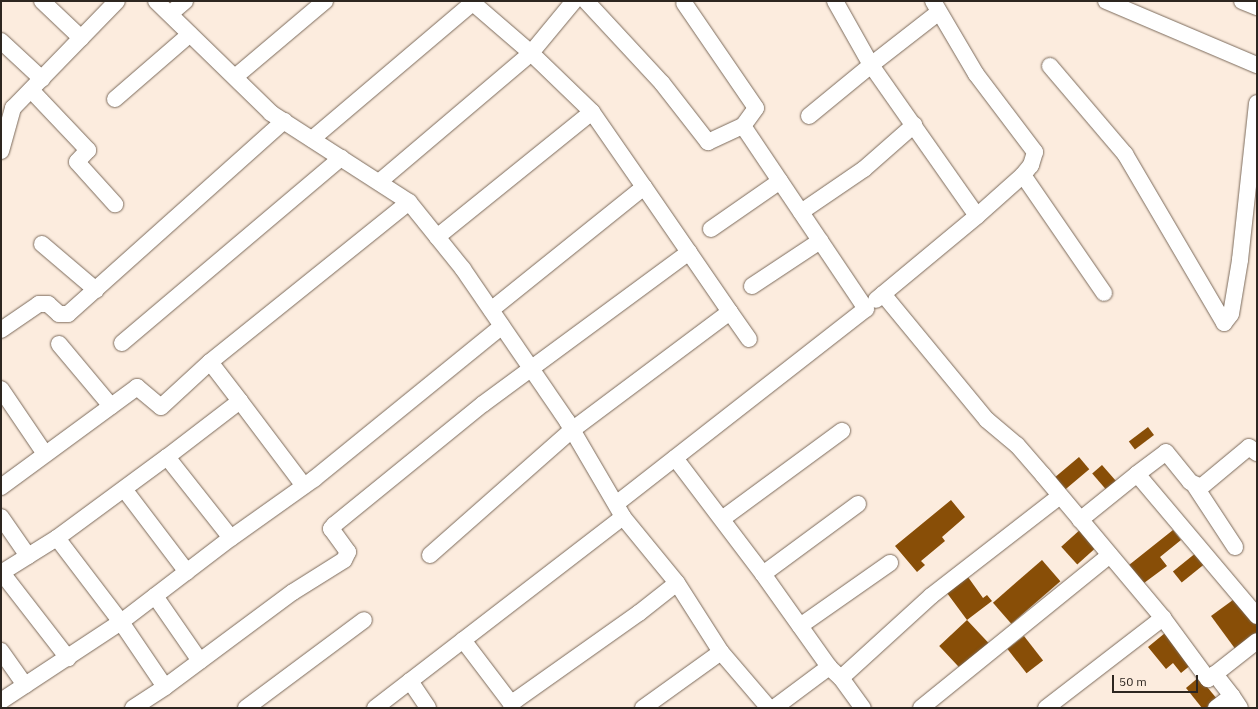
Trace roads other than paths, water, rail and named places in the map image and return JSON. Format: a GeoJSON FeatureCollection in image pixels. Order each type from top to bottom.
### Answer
{"type":"FeatureCollection","features":[{"type":"Feature","properties":{"kind":"street"},"geometry":{"type":"LineString","coordinates":[[42,1],[81,38]]}},
{"type":"Feature","properties":{"kind":"street"},"geometry":{"type":"LineString","coordinates":[[1,151],[6,113],[13,108],[117,1]]}},
{"type":"Feature","properties":{"kind":"street"},"geometry":{"type":"LineString","coordinates":[[156,1],[271,112],[409,202],[437,236],[502,326],[572,430],[619,510],[676,583],[721,652],[769,708]]}},
{"type":"Feature","properties":{"kind":"street"},"geometry":{"type":"LineString","coordinates":[[170,14],[185,1]]}},
{"type":"Feature","properties":{"kind":"street"},"geometry":{"type":"LineString","coordinates":[[235,78],[325,1]]}},
{"type":"Feature","properties":{"kind":"street"},"geometry":{"type":"LineString","coordinates":[[379,182],[531,53],[574,1]]}},
{"type":"Feature","properties":{"kind":"street"},"geometry":{"type":"LineString","coordinates":[[586,1],[662,83],[708,142],[743,126],[756,108],[684,3]]}},
{"type":"Feature","properties":{"kind":"street"},"geometry":{"type":"LineString","coordinates":[[835,1],[871,65],[977,216]]}},
{"type":"Feature","properties":{"kind":"street"},"geometry":{"type":"LineString","coordinates":[[1106,1],[1257,65]]}},
{"type":"Feature","properties":{"kind":"street"},"geometry":{"type":"LineString","coordinates":[[1242,1],[1257,7]]}},
{"type":"Feature","properties":{"kind":"street"},"geometry":{"type":"LineString","coordinates":[[312,139],[474,2],[531,53],[592,112],[749,339]]}},
{"type":"Feature","properties":{"kind":"street"},"geometry":{"type":"LineString","coordinates":[[375,708],[463,640],[619,510],[675,458],[866,309],[977,216],[1023,175],[1035,158],[1035,152],[976,74],[936,6],[871,65],[809,116]]}},
{"type":"Feature","properties":{"kind":"street"},"geometry":{"type":"LineString","coordinates":[[115,99],[190,34]]}},
{"type":"Feature","properties":{"kind":"street"},"geometry":{"type":"LineString","coordinates":[[1,41],[88,150],[77,162],[115,204]]}},
{"type":"Feature","properties":{"kind":"street"},"geometry":{"type":"LineString","coordinates":[[1050,66],[1125,154],[1224,323],[1230,314],[1240,260],[1257,103]]}},
{"type":"Feature","properties":{"kind":"street"},"geometry":{"type":"LineString","coordinates":[[437,236],[592,112]]}},
{"type":"Feature","properties":{"kind":"street"},"geometry":{"type":"LineString","coordinates":[[1,330],[39,304],[48,304],[59,314],[68,314],[284,121]]}},
{"type":"Feature","properties":{"kind":"street"},"geometry":{"type":"LineString","coordinates":[[800,212],[864,169],[914,125]]}},
{"type":"Feature","properties":{"kind":"street"},"geometry":{"type":"LineString","coordinates":[[743,126],[866,309]]}},
{"type":"Feature","properties":{"kind":"street"},"geometry":{"type":"LineString","coordinates":[[122,344],[341,158]]}},
{"type":"Feature","properties":{"kind":"street"},"geometry":{"type":"LineString","coordinates":[[1023,175],[1104,293]]}},
{"type":"Feature","properties":{"kind":"street"},"geometry":{"type":"LineString","coordinates":[[711,229],[780,181]]}},
{"type":"Feature","properties":{"kind":"street"},"geometry":{"type":"LineString","coordinates":[[491,310],[644,187]]}},
{"type":"Feature","properties":{"kind":"street"},"geometry":{"type":"LineString","coordinates":[[1,487],[137,387],[161,407],[210,362],[409,202]]}},
{"type":"Feature","properties":{"kind":"street"},"geometry":{"type":"LineString","coordinates":[[752,286],[820,241]]}},
{"type":"Feature","properties":{"kind":"street"},"geometry":{"type":"LineString","coordinates":[[42,244],[96,290]]}},
{"type":"Feature","properties":{"kind":"street"},"geometry":{"type":"LineString","coordinates":[[133,708],[165,687],[293,592],[344,560],[348,552],[331,529],[334,525],[483,404],[689,252]]}},
{"type":"Feature","properties":{"kind":"street"},"geometry":{"type":"LineString","coordinates":[[883,294],[987,420],[1017,445],[1163,618],[1208,678],[1257,641]]}},
{"type":"Feature","properties":{"kind":"street"},"geometry":{"type":"LineString","coordinates":[[430,555],[572,430],[730,312]]}},
{"type":"Feature","properties":{"kind":"street"},"geometry":{"type":"LineString","coordinates":[[1,701],[121,622],[231,538],[304,486],[502,326]]}},
{"type":"Feature","properties":{"kind":"street"},"geometry":{"type":"LineString","coordinates":[[59,344],[111,406]]}},
{"type":"Feature","properties":{"kind":"street"},"geometry":{"type":"LineString","coordinates":[[210,362],[304,486]]}},
{"type":"Feature","properties":{"kind":"street"},"geometry":{"type":"LineString","coordinates":[[1,389],[45,454]]}},
{"type":"Feature","properties":{"kind":"street"},"geometry":{"type":"LineString","coordinates":[[68,658],[1,573],[57,538],[240,401]]}},
{"type":"Feature","properties":{"kind":"street"},"geometry":{"type":"LineString","coordinates":[[722,519],[842,431]]}},
{"type":"Feature","properties":{"kind":"street"},"geometry":{"type":"LineString","coordinates":[[1195,486],[1201,487],[1249,447],[1257,453]]}},
{"type":"Feature","properties":{"kind":"street"},"geometry":{"type":"LineString","coordinates":[[1080,520],[1166,452],[1195,486],[1235,547]]}},
{"type":"Feature","properties":{"kind":"street"},"geometry":{"type":"LineString","coordinates":[[167,457],[231,538]]}},
{"type":"Feature","properties":{"kind":"street"},"geometry":{"type":"LineString","coordinates":[[675,458],[763,574],[829,667],[841,678],[863,708]]}},
{"type":"Feature","properties":{"kind":"street"},"geometry":{"type":"LineString","coordinates":[[1137,474],[1257,616]]}},
{"type":"Feature","properties":{"kind":"street"},"geometry":{"type":"LineString","coordinates":[[124,489],[187,572]]}},
{"type":"Feature","properties":{"kind":"street"},"geometry":{"type":"LineString","coordinates":[[841,678],[930,596],[1060,496]]}},
{"type":"Feature","properties":{"kind":"street"},"geometry":{"type":"LineString","coordinates":[[763,574],[858,504]]}},
{"type":"Feature","properties":{"kind":"street"},"geometry":{"type":"LineString","coordinates":[[1,517],[28,556]]}},
{"type":"Feature","properties":{"kind":"street"},"geometry":{"type":"LineString","coordinates":[[57,538],[121,622],[165,687]]}},
{"type":"Feature","properties":{"kind":"street"},"geometry":{"type":"LineString","coordinates":[[921,708],[1110,555]]}},
{"type":"Feature","properties":{"kind":"street"},"geometry":{"type":"LineString","coordinates":[[800,626],[890,563]]}},
{"type":"Feature","properties":{"kind":"street"},"geometry":{"type":"LineString","coordinates":[[463,640],[510,702],[516,700],[640,613],[676,583]]}},
{"type":"Feature","properties":{"kind":"street"},"geometry":{"type":"LineString","coordinates":[[155,596],[200,661]]}},
{"type":"Feature","properties":{"kind":"street"},"geometry":{"type":"LineString","coordinates":[[1046,708],[1163,618]]}},
{"type":"Feature","properties":{"kind":"street"},"geometry":{"type":"LineString","coordinates":[[246,708],[364,620]]}},
{"type":"Feature","properties":{"kind":"street"},"geometry":{"type":"LineString","coordinates":[[1,651],[25,685]]}},
{"type":"Feature","properties":{"kind":"street"},"geometry":{"type":"LineString","coordinates":[[643,708],[721,652]]}},
{"type":"Feature","properties":{"kind":"street"},"geometry":{"type":"LineString","coordinates":[[774,708],[829,667]]}},
{"type":"Feature","properties":{"kind":"street"},"geometry":{"type":"LineString","coordinates":[[1215,674],[1236,702],[1216,708]]}},
{"type":"Feature","properties":{"kind":"street"},"geometry":{"type":"LineString","coordinates":[[410,681],[428,708]]}}]}
